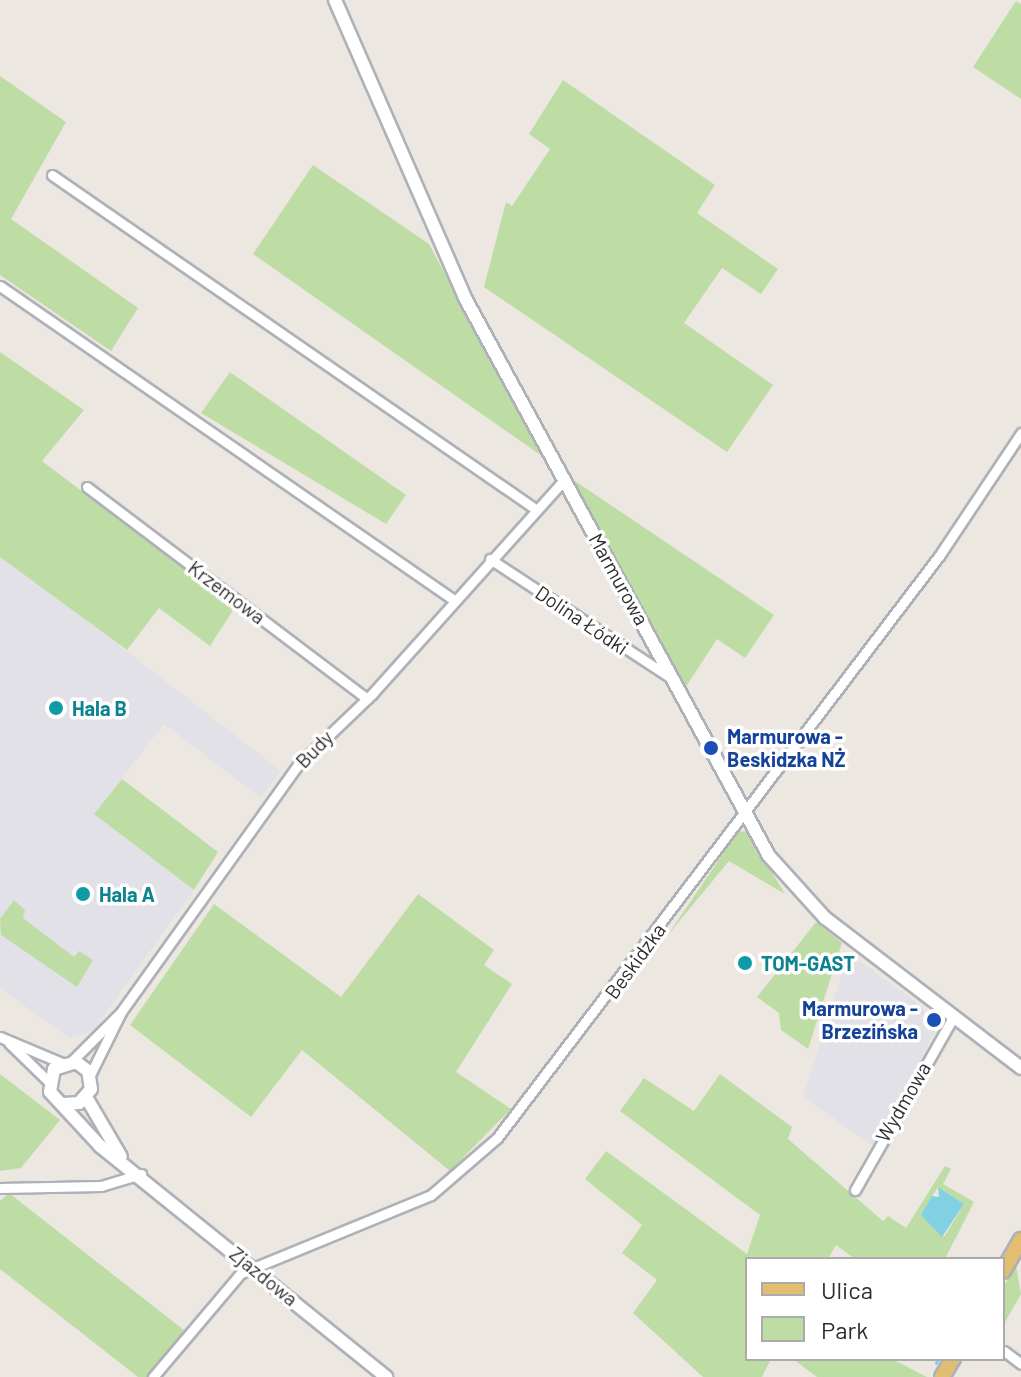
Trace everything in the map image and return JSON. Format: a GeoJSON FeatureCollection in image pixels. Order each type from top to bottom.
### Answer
{"type":"FeatureCollection","features":[{"type":"Feature","properties":{"kind":"main road"},"geometry":{"type":"LineString","coordinates":[[1005,1268],[1021,1240]]}},
{"type":"Feature","properties":{"kind":"street","name":"Marmurowa"},"geometry":{"type":"LineString","coordinates":[[335,0],[465,298],[745,812],[808,903],[1021,1068]]}},
{"type":"Feature","properties":{"kind":"street"},"geometry":{"type":"LineString","coordinates":[[52,175],[534,508]]}},
{"type":"Feature","properties":{"kind":"street"},"geometry":{"type":"LineString","coordinates":[[0,286],[454,600]]}},
{"type":"Feature","properties":{"kind":"street","name":"Beskidzka"},"geometry":{"type":"LineString","coordinates":[[153,1377],[253,1267],[418,1201],[461,1173],[554,1070],[939,556],[1021,433]]}},
{"type":"Feature","properties":{"kind":"street","name":"Budy"},"geometry":{"type":"LineString","coordinates":[[90,1075],[121,1012],[298,765],[367,699],[534,508],[564,480]]}},
{"type":"Feature","properties":{"kind":"street","name":"Krzemowa"},"geometry":{"type":"LineString","coordinates":[[87,487],[367,699]]}},
{"type":"Feature","properties":{"kind":"street","name":"Dolina Łódki"},"geometry":{"type":"LineString","coordinates":[[490,559],[674,680]]}},
{"type":"Feature","properties":{"kind":"street","name":"Budy"},"geometry":{"type":"LineString","coordinates":[[66,1062],[121,1012]]}},
{"type":"Feature","properties":{"kind":"street","name":"Wydmowa"},"geometry":{"type":"LineString","coordinates":[[855,1190],[954,1016]]}},
{"type":"Feature","properties":{"kind":"street"},"geometry":{"type":"LineString","coordinates":[[3,1039],[66,1062],[90,1075],[86,1097],[64,1104],[49,1082],[3,1039]]}},
{"type":"Feature","properties":{"kind":"street"},"geometry":{"type":"LineString","coordinates":[[49,1082],[66,1062]]}},
{"type":"Feature","properties":{"kind":"street","name":"Zjazdowa"},"geometry":{"type":"LineString","coordinates":[[86,1097],[121,1157]]}},
{"type":"Feature","properties":{"kind":"street","name":"Zjazdowa"},"geometry":{"type":"LineString","coordinates":[[64,1104],[100,1146],[121,1157],[386,1377]]}},
{"type":"Feature","properties":{"kind":"street"},"geometry":{"type":"LineString","coordinates":[[0,1188],[111,1186],[141,1174]]}},
{"type":"Feature","properties":{"kind":"street"},"geometry":{"type":"LineString","coordinates":[[1005,1352],[1021,1364]]}},
{"type":"Feature","properties":{"kind":"shaded area"},"geometry":{"type":"Polygon","coordinates":[[[0,553],[281,771],[261,798],[164,724],[94,814],[194,890],[93,1031],[69,1038],[0,988],[0,553]]]}},
{"type":"Feature","properties":{"kind":"shaded area"},"geometry":{"type":"Polygon","coordinates":[[[849,953],[922,1007],[935,1032],[875,1147],[803,1097],[849,953]]]}},
{"type":"Feature","properties":{"kind":"green space"},"geometry":{"type":"Polygon","coordinates":[[[1016,1],[1021,4],[1021,99],[973,67],[1016,1]]]}},
{"type":"Feature","properties":{"kind":"green space"},"geometry":{"type":"Polygon","coordinates":[[[0,76],[66,122],[11,219],[138,308],[111,351],[0,275],[0,76]]]}},
{"type":"Feature","properties":{"kind":"green space"},"geometry":{"type":"Polygon","coordinates":[[[563,80],[715,185],[697,213],[778,269],[761,294],[722,268],[684,323],[773,385],[727,452],[484,287],[506,202],[512,206],[550,149],[529,134],[563,80]]]}},
{"type":"Feature","properties":{"kind":"green space"},"geometry":{"type":"Polygon","coordinates":[[[313,165],[429,244],[542,456],[253,254],[313,165]]]}},
{"type":"Feature","properties":{"kind":"green space"},"geometry":{"type":"Polygon","coordinates":[[[0,352],[84,410],[42,461],[235,607],[210,646],[159,608],[127,650],[0,557],[0,352]]]}},
{"type":"Feature","properties":{"kind":"green space"},"geometry":{"type":"Polygon","coordinates":[[[230,372],[406,495],[386,524],[201,413],[230,372]]]}},
{"type":"Feature","properties":{"kind":"green space"},"geometry":{"type":"Polygon","coordinates":[[[572,479],[774,615],[745,658],[717,639],[685,688],[572,479]]]}},
{"type":"Feature","properties":{"kind":"green space"},"geometry":{"type":"Polygon","coordinates":[[[122,779],[218,852],[194,890],[94,814],[122,779]]]}},
{"type":"Feature","properties":{"kind":"green space"},"geometry":{"type":"Polygon","coordinates":[[[747,831],[785,894],[729,861],[667,936],[738,832],[747,831]]]}},
{"type":"Feature","properties":{"kind":"green space"},"geometry":{"type":"Polygon","coordinates":[[[418,894],[494,950],[484,965],[512,984],[456,1072],[511,1109],[450,1171],[302,1050],[251,1117],[130,1025],[214,904],[341,997],[418,894]]]}},
{"type":"Feature","properties":{"kind":"green space"},"geometry":{"type":"Polygon","coordinates":[[[14,900],[25,910],[23,918],[74,957],[79,951],[93,960],[77,987],[1,935],[0,919],[14,900]]]}},
{"type":"Feature","properties":{"kind":"green space"},"geometry":{"type":"Polygon","coordinates":[[[816,922],[842,943],[808,1049],[781,1030],[779,1013],[757,997],[816,922]]]}},
{"type":"Feature","properties":{"kind":"green space"},"geometry":{"type":"Polygon","coordinates":[[[0,1074],[60,1120],[21,1168],[0,1171],[0,1074]]]}},
{"type":"Feature","properties":{"kind":"green space"},"geometry":{"type":"Polygon","coordinates":[[[720,1074],[792,1127],[788,1139],[883,1221],[888,1216],[906,1228],[945,1166],[951,1169],[943,1184],[974,1202],[946,1257],[852,1257],[836,1245],[829,1257],[745,1257],[745,1361],[770,1361],[762,1377],[703,1377],[633,1313],[657,1280],[622,1253],[642,1225],[585,1179],[606,1151],[747,1254],[760,1215],[620,1111],[644,1078],[694,1111],[720,1074]],[[938,1187],[921,1215],[944,1237],[964,1204],[938,1187]]]}},
{"type":"Feature","properties":{"kind":"green space"},"geometry":{"type":"Polygon","coordinates":[[[9,1193],[185,1331],[148,1377],[138,1377],[0,1269],[0,1201],[9,1193]]]}},
{"type":"Feature","properties":{"kind":"green space"},"geometry":{"type":"Polygon","coordinates":[[[1016,1265],[1021,1294],[1005,1322],[1005,1284],[1016,1265]]]}},
{"type":"Feature","properties":{"kind":"green space"},"geometry":{"type":"Polygon","coordinates":[[[796,1361],[896,1361],[927,1377],[817,1377],[796,1361]]]}},
{"type":"Feature","properties":{"kind":"water"},"geometry":{"type":"Polygon","coordinates":[[[938,1187],[964,1204],[942,1237],[921,1215],[932,1196],[939,1197],[938,1187]]]}},
{"type":"Feature","properties":{"kind":"place","name":"Hala B"},"geometry":{"type":"Point","coordinates":[56,708]}},
{"type":"Feature","properties":{"kind":"place","name":"Marmurowa - Beskidzka NŻ"},"geometry":{"type":"Point","coordinates":[711,748]}},
{"type":"Feature","properties":{"kind":"place","name":"Hala A"},"geometry":{"type":"Point","coordinates":[83,894]}},
{"type":"Feature","properties":{"kind":"place","name":"TOM-GAST"},"geometry":{"type":"Point","coordinates":[745,963]}},
{"type":"Feature","properties":{"kind":"place","name":"Marmurowa - Brzezińska"},"geometry":{"type":"Point","coordinates":[934,1020]}}]}
